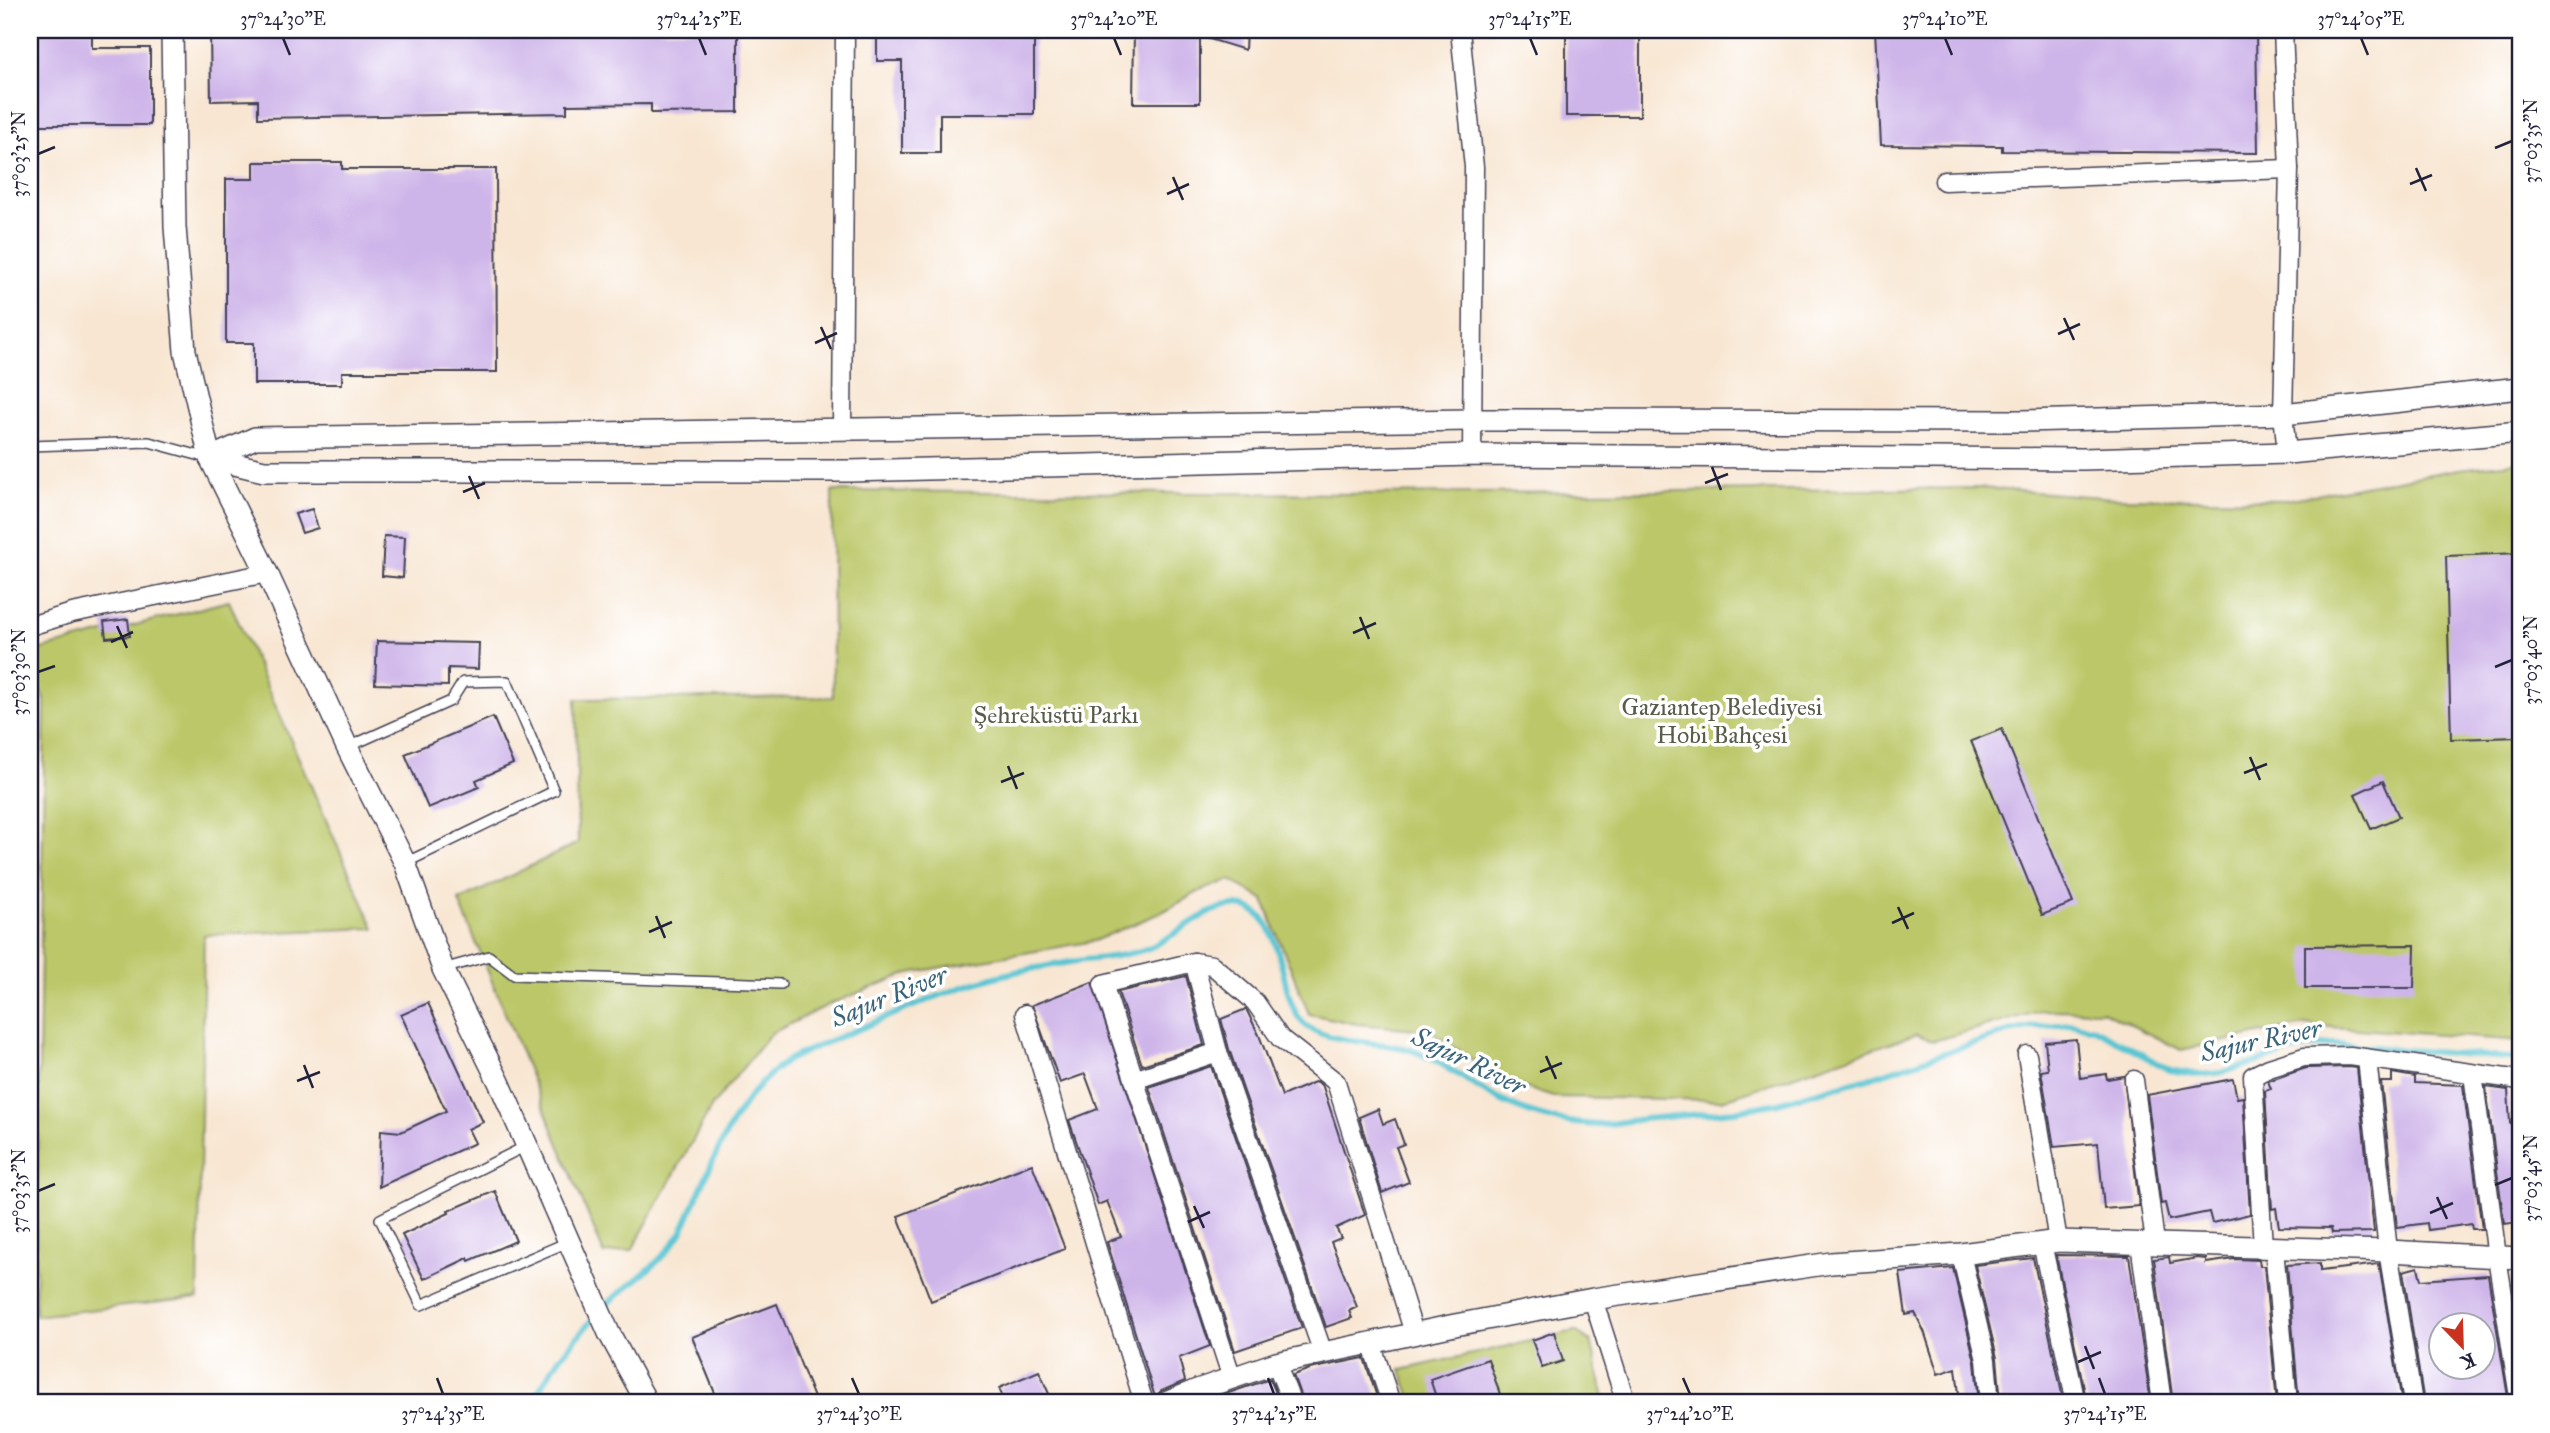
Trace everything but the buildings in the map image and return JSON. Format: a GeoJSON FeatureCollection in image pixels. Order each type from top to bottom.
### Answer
{"type":"FeatureCollection","features":[{"type":"Feature","properties":{"kind":"street"},"geometry":{"type":"LineString","coordinates":[[172,30],[175,227],[185,351],[210,458],[405,863],[443,969],[499,1082],[609,1332],[647,1403]]}},
{"type":"Feature","properties":{"kind":"street"},"geometry":{"type":"LineString","coordinates":[[842,430],[845,30]]}},
{"type":"Feature","properties":{"kind":"street"},"geometry":{"type":"LineString","coordinates":[[1460,30],[1474,167],[1472,455]]}},
{"type":"Feature","properties":{"kind":"street"},"geometry":{"type":"LineString","coordinates":[[2283,30],[2289,169],[2283,414],[2287,453]]}},
{"type":"Feature","properties":{"kind":"street"},"geometry":{"type":"LineString","coordinates":[[1944,181],[2289,169]]}},
{"type":"Feature","properties":{"kind":"street"},"geometry":{"type":"LineString","coordinates":[[210,458],[255,438],[1472,420],[2022,421],[2283,414],[2520,388]]}},
{"type":"Feature","properties":{"kind":"street"},"geometry":{"type":"LineString","coordinates":[[210,458],[264,471],[849,471],[1472,455],[1990,460],[2287,453],[2520,432]]}},
{"type":"Feature","properties":{"kind":"street"},"geometry":{"type":"LineString","coordinates":[[30,626],[72,613],[267,573]]}},
{"type":"Feature","properties":{"kind":"street"},"geometry":{"type":"LineString","coordinates":[[1194,962],[1218,1052],[1323,1353]]}},
{"type":"Feature","properties":{"kind":"street"},"geometry":{"type":"LineString","coordinates":[[1232,1378],[1103,984],[1194,962],[1212,965],[1255,1002],[1280,1038],[1336,1082],[1414,1334]]}},
{"type":"Feature","properties":{"kind":"street"},"geometry":{"type":"LineString","coordinates":[[1025,1014],[1144,1403]]}},
{"type":"Feature","properties":{"kind":"street"},"geometry":{"type":"LineString","coordinates":[[1134,1080],[1218,1052]]}},
{"type":"Feature","properties":{"kind":"street"},"geometry":{"type":"LineString","coordinates":[[2027,1055],[2050,1242],[2076,1403]]}},
{"type":"Feature","properties":{"kind":"street"},"geometry":{"type":"LineString","coordinates":[[2288,1403],[2269,1248],[2253,1076],[2304,1057],[2350,1056],[2520,1080]]}},
{"type":"Feature","properties":{"kind":"street"},"geometry":{"type":"LineString","coordinates":[[2367,1059],[2388,1251],[2413,1403]]}},
{"type":"Feature","properties":{"kind":"street"},"geometry":{"type":"LineString","coordinates":[[2473,1074],[2497,1257],[2520,1403]]}},
{"type":"Feature","properties":{"kind":"street"},"geometry":{"type":"LineString","coordinates":[[2134,1080],[2162,1403]]}},
{"type":"Feature","properties":{"kind":"street"},"geometry":{"type":"LineString","coordinates":[[1166,1403],[1200,1397],[1232,1378],[1276,1363],[1323,1353],[1593,1299],[1831,1263],[1961,1254],[2050,1242],[2388,1251],[2520,1258]]}},
{"type":"Feature","properties":{"kind":"street"},"geometry":{"type":"LineString","coordinates":[[1961,1254],[1986,1360],[1990,1403]]}},
{"type":"Feature","properties":{"kind":"street"},"geometry":{"type":"LineString","coordinates":[[1593,1299],[1626,1403]]}},
{"type":"Feature","properties":{"kind":"street"},"geometry":{"type":"LineString","coordinates":[[1371,1343],[1391,1403]]}},
{"type":"Feature","properties":{"kind":"street"},"geometry":{"type":"LineString","coordinates":[[1276,1363],[1292,1403]]}},
{"type":"Feature","properties":{"kind":"lane"},"geometry":{"type":"LineString","coordinates":[[30,446],[149,442],[210,458]]}},
{"type":"Feature","properties":{"kind":"lane"},"geometry":{"type":"LineString","coordinates":[[347,747],[451,701],[463,682],[507,681],[554,791],[405,863]]}},
{"type":"Feature","properties":{"kind":"lane"},"geometry":{"type":"LineString","coordinates":[[30,719],[30,738]]}},
{"type":"Feature","properties":{"kind":"lane"},"geometry":{"type":"LineString","coordinates":[[443,969],[489,956],[514,975],[781,984]]}},
{"type":"Feature","properties":{"kind":"lane"},"geometry":{"type":"LineString","coordinates":[[527,1146],[380,1219],[421,1305],[569,1241]]}},
{"type":"Feature","properties":{"kind":"green space"},"geometry":{"type":"Polygon","coordinates":[[[2520,462],[2520,1041],[2303,1025],[2181,1050],[2103,1011],[2044,1010],[1933,1041],[1916,1034],[1722,1100],[1553,1097],[1499,1079],[1430,1030],[1356,1024],[1309,1014],[1263,899],[1230,880],[1200,891],[1162,912],[1094,941],[909,973],[830,1004],[770,1034],[712,1106],[632,1250],[604,1254],[459,901],[578,843],[576,699],[833,697],[832,491],[1364,494],[1980,488],[2115,498],[2285,500],[2459,469],[2520,462]]]}},
{"type":"Feature","properties":{"kind":"green space"},"geometry":{"type":"Polygon","coordinates":[[[229,601],[374,928],[204,935],[198,1298],[35,1316],[45,700],[30,668],[30,652],[229,601]]]}},
{"type":"Feature","properties":{"kind":"green space"},"geometry":{"type":"Polygon","coordinates":[[[1575,1331],[1591,1341],[1605,1403],[1413,1403],[1401,1370],[1575,1331]]]}},
{"type":"Feature","properties":{"kind":"waterway","name":"Sajur River"},"geometry":{"type":"LineString","coordinates":[[604,1307],[654,1265],[681,1233],[712,1162],[736,1116],[768,1076],[788,1060],[921,1003],[977,983],[1015,972],[1138,952],[1158,944],[1197,919],[1224,907],[1250,909],[1262,917],[1276,944],[1294,1010],[1311,1029],[1335,1038],[1415,1052],[1438,1062],[1504,1102],[1531,1113],[1573,1123],[1602,1125],[1734,1111],[1778,1103],[1872,1077],[2008,1032],[2071,1024],[2095,1029],[2170,1070],[2199,1075],[2220,1073],[2307,1047],[2334,1044],[2520,1059]]}},
{"type":"Feature","properties":{"kind":"waterway","name":"Sajur River"},"geometry":{"type":"LineString","coordinates":[[531,1403],[558,1360],[596,1315]]}},
{"type":"Feature","properties":{"kind":"park label","name":"Şehreküstü Parkı"},"geometry":{"type":"Point","coordinates":[1056,715]}},
{"type":"Feature","properties":{"kind":"park label","name":"Gaziantep Belediyesi Hobi Bahçesi"},"geometry":{"type":"Point","coordinates":[1722,721]}}]}
